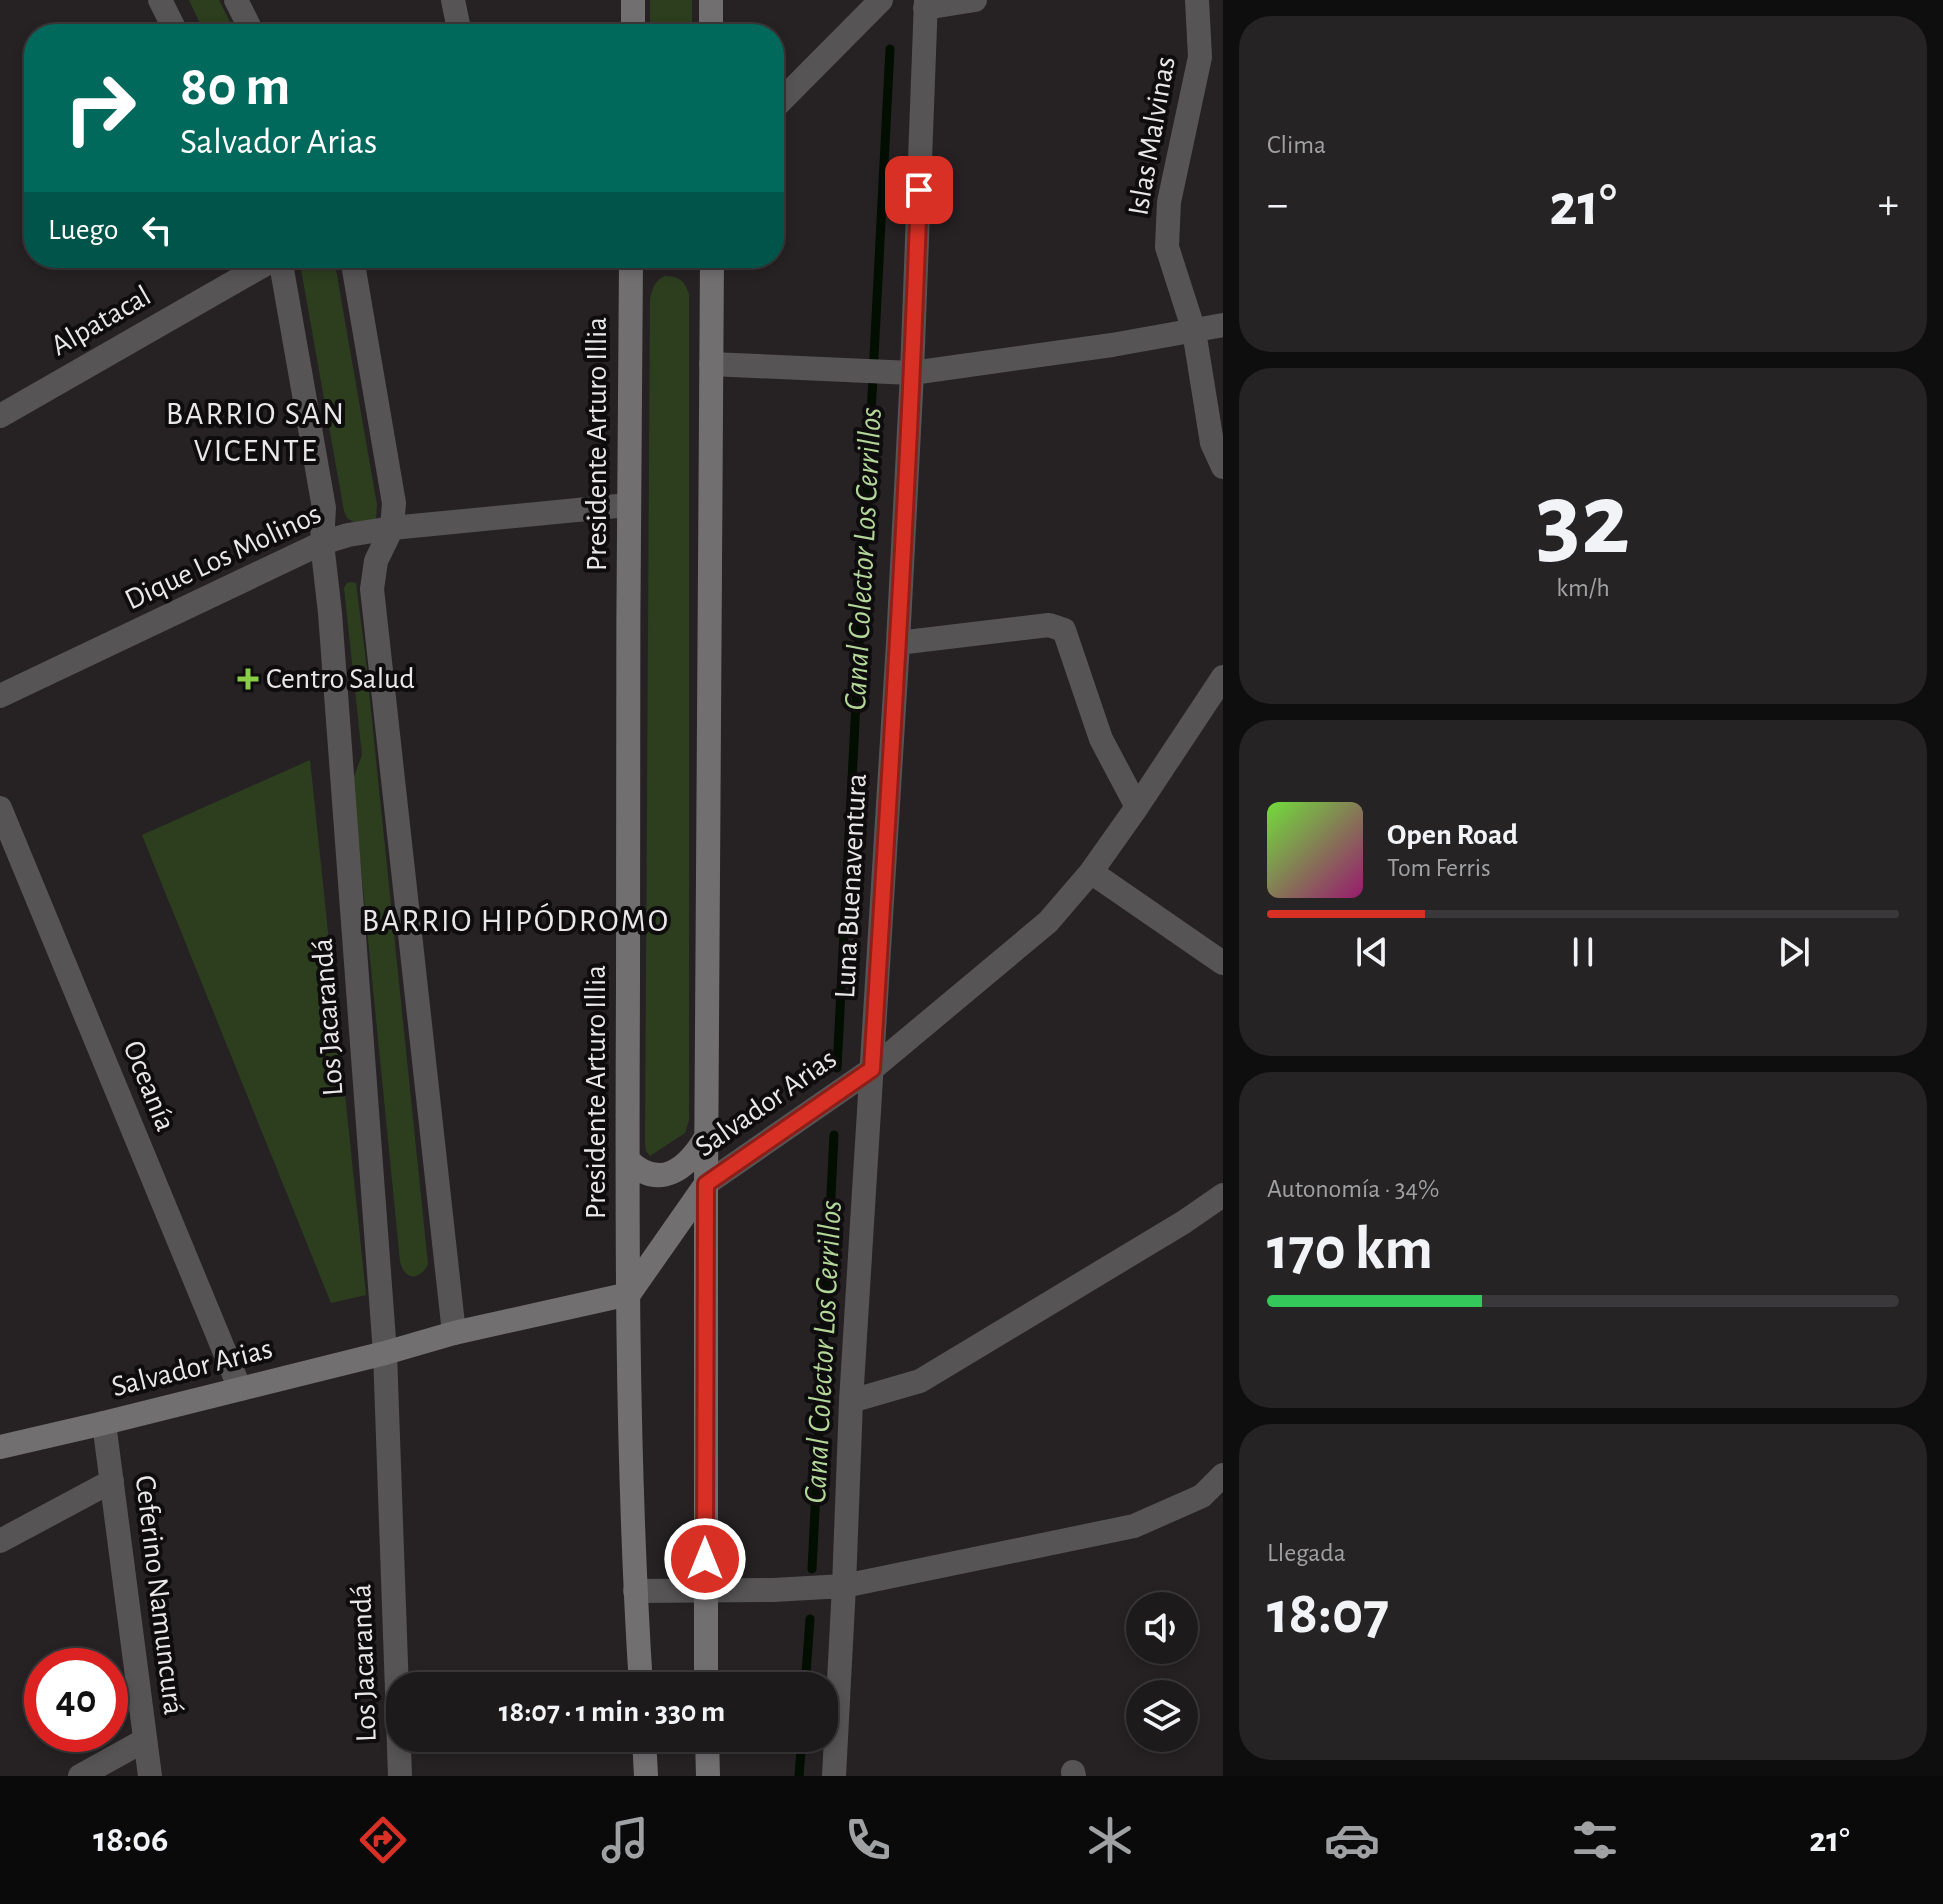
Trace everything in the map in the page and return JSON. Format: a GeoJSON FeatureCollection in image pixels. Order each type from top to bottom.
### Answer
{"type":"FeatureCollection","features":[{"type":"Feature","properties":{"kind":"street"},"geometry":{"type":"LineString","coordinates":[[160,0],[172,24]]}},
{"type":"Feature","properties":{"kind":"street"},"geometry":{"type":"LineString","coordinates":[[236,0],[248,24]]}},
{"type":"Feature","properties":{"kind":"street"},"geometry":{"type":"LineString","coordinates":[[453,0],[458,24]]}},
{"type":"Feature","properties":{"kind":"street"},"geometry":{"type":"LineString","coordinates":[[633,0],[633,24]]}},
{"type":"Feature","properties":{"kind":"street"},"geometry":{"type":"LineString","coordinates":[[711,0],[711,24]]}},
{"type":"Feature","properties":{"kind":"street"},"geometry":{"type":"LineString","coordinates":[[784,98],[881,0]]}},
{"type":"Feature","properties":{"kind":"street"},"geometry":{"type":"LineString","coordinates":[[926,4],[975,0]]}},
{"type":"Feature","properties":{"kind":"street","name":"Islas Malvinas"},"geometry":{"type":"LineString","coordinates":[[1197,0],[1200,57],[1169,202],[1167,247],[1194,331],[1212,443],[1223,467]]}},
{"type":"Feature","properties":{"kind":"street","name":"Luna Buenaventura"},"geometry":{"type":"LineString","coordinates":[[834,1776],[851,1401],[898,643],[905,372],[926,4]]}},
{"type":"Feature","properties":{"kind":"street","name":"Alpatacal"},"geometry":{"type":"LineString","coordinates":[[0,416],[260,268]]}},
{"type":"Feature","properties":{"kind":"street","name":"Los Jacarandá"},"geometry":{"type":"LineString","coordinates":[[280,268],[324,508],[322,543],[330,613],[385,1353],[400,1776]]}},
{"type":"Feature","properties":{"kind":"street"},"geometry":{"type":"LineString","coordinates":[[354,268],[394,503],[392,528],[376,561],[372,589],[454,1333]]}},
{"type":"Feature","properties":{"kind":"street","name":"Presidente Arturo Illia"},"geometry":{"type":"LineString","coordinates":[[631,268],[628,1160],[635,1591],[640,1672]]}},
{"type":"Feature","properties":{"kind":"street"},"geometry":{"type":"LineString","coordinates":[[630,291],[640,268]]}},
{"type":"Feature","properties":{"kind":"street"},"geometry":{"type":"LineString","coordinates":[[706,1672],[712,268]]}},
{"type":"Feature","properties":{"kind":"street"},"geometry":{"type":"LineString","coordinates":[[711,364],[905,372],[1112,345],[1223,325]]}},
{"type":"Feature","properties":{"kind":"street","name":"Dique Los Molinos"},"geometry":{"type":"LineString","coordinates":[[0,696],[322,543],[348,535],[628,505]]}},
{"type":"Feature","properties":{"kind":"street"},"geometry":{"type":"LineString","coordinates":[[898,643],[1049,625],[1064,630],[1101,739],[1137,807]]}},
{"type":"Feature","properties":{"kind":"street","name":"Salvador Arias"},"geometry":{"type":"LineString","coordinates":[[0,1447],[385,1353],[454,1333],[629,1294],[706,1184],[872,1069],[1048,922],[1091,872],[1223,677]]}},
{"type":"Feature","properties":{"kind":"street","name":"Oceanía"},"geometry":{"type":"LineString","coordinates":[[0,808],[240,1389]]}},
{"type":"Feature","properties":{"kind":"street"},"geometry":{"type":"LineString","coordinates":[[1091,872],[1223,963]]}},
{"type":"Feature","properties":{"kind":"street"},"geometry":{"type":"LineString","coordinates":[[628,1160],[647,1174],[668,1174],[686,1165],[706,1137]]}},
{"type":"Feature","properties":{"kind":"street"},"geometry":{"type":"LineString","coordinates":[[851,1401],[920,1381],[1184,1222],[1223,1195]]}},
{"type":"Feature","properties":{"kind":"street","name":"Ceferino Namuncurá"},"geometry":{"type":"LineString","coordinates":[[104,1423],[150,1776]]}},
{"type":"Feature","properties":{"kind":"street"},"geometry":{"type":"LineString","coordinates":[[635,1591],[844,1586],[1134,1526],[1202,1496],[1223,1475]]}},
{"type":"Feature","properties":{"kind":"street"},"geometry":{"type":"LineString","coordinates":[[0,1541],[112,1481]]}},
{"type":"Feature","properties":{"kind":"street"},"geometry":{"type":"LineString","coordinates":[[80,1776],[145,1740]]}},
{"type":"Feature","properties":{"kind":"street"},"geometry":{"type":"LineString","coordinates":[[645,1752],[646,1776]]}},
{"type":"Feature","properties":{"kind":"street"},"geometry":{"type":"LineString","coordinates":[[707,1752],[708,1776]]}},
{"type":"Feature","properties":{"kind":"green space"},"geometry":{"type":"Polygon","coordinates":[[[189,0],[219,0],[231,24],[200,24],[189,0]]]}},
{"type":"Feature","properties":{"kind":"green space"},"geometry":{"type":"Polygon","coordinates":[[[650,0],[692,0],[692,24],[650,24],[650,0]]]}},
{"type":"Feature","properties":{"kind":"green space"},"geometry":{"type":"Polygon","coordinates":[[[336,268],[377,505],[376,519],[355,523],[347,518],[344,511],[301,269],[336,268]]]}},
{"type":"Feature","properties":{"kind":"green space"},"geometry":{"type":"Polygon","coordinates":[[[665,276],[681,280],[689,294],[689,1120],[685,1133],[650,1156],[645,1143],[650,300],[654,286],[665,276]]]}},
{"type":"Feature","properties":{"kind":"green space"},"geometry":{"type":"Polygon","coordinates":[[[351,582],[356,583],[365,653],[428,1264],[417,1276],[405,1272],[400,1261],[355,807],[353,779],[362,755],[344,588],[351,582]]]}},
{"type":"Feature","properties":{"kind":"green space"},"geometry":{"type":"Polygon","coordinates":[[[310,760],[366,1295],[331,1303],[142,835],[310,760]]]}},
{"type":"Feature","properties":{"kind":"waterway","name":"Canal Colector Los Cerrillos"},"geometry":{"type":"LineString","coordinates":[[837,1068],[890,49]]}},
{"type":"Feature","properties":{"kind":"waterway","name":"Canal Colector Los Cerrillos"},"geometry":{"type":"LineString","coordinates":[[812,1569],[834,1135]]}},
{"type":"Feature","properties":{"kind":"waterway","name":"Canal Colector Los Cerrillos"},"geometry":{"type":"LineString","coordinates":[[806,1672],[810,1619]]}},
{"type":"Feature","properties":{"kind":"waterway","name":"Canal Colector Los Cerrillos"},"geometry":{"type":"LineString","coordinates":[[799,1776],[801,1752]]}},
{"type":"Feature","properties":{"kind":"place","name":"Centro Salud"},"geometry":{"type":"Point","coordinates":[248,679]}},
{"type":"Feature","properties":{"kind":"district","name":"BARRIO SAN VICENTE"},"geometry":{"type":"Point","coordinates":[256,432]}},
{"type":"Feature","properties":{"kind":"district","name":"BARRIO HIPÓDROMO"},"geometry":{"type":"Point","coordinates":[516,921]}},
{"type":"Feature","properties":{"kind":"route"},"geometry":{"type":"LineString","coordinates":[[705,1559],[706,1184],[872,1069],[900,613],[919,190]]}}]}
